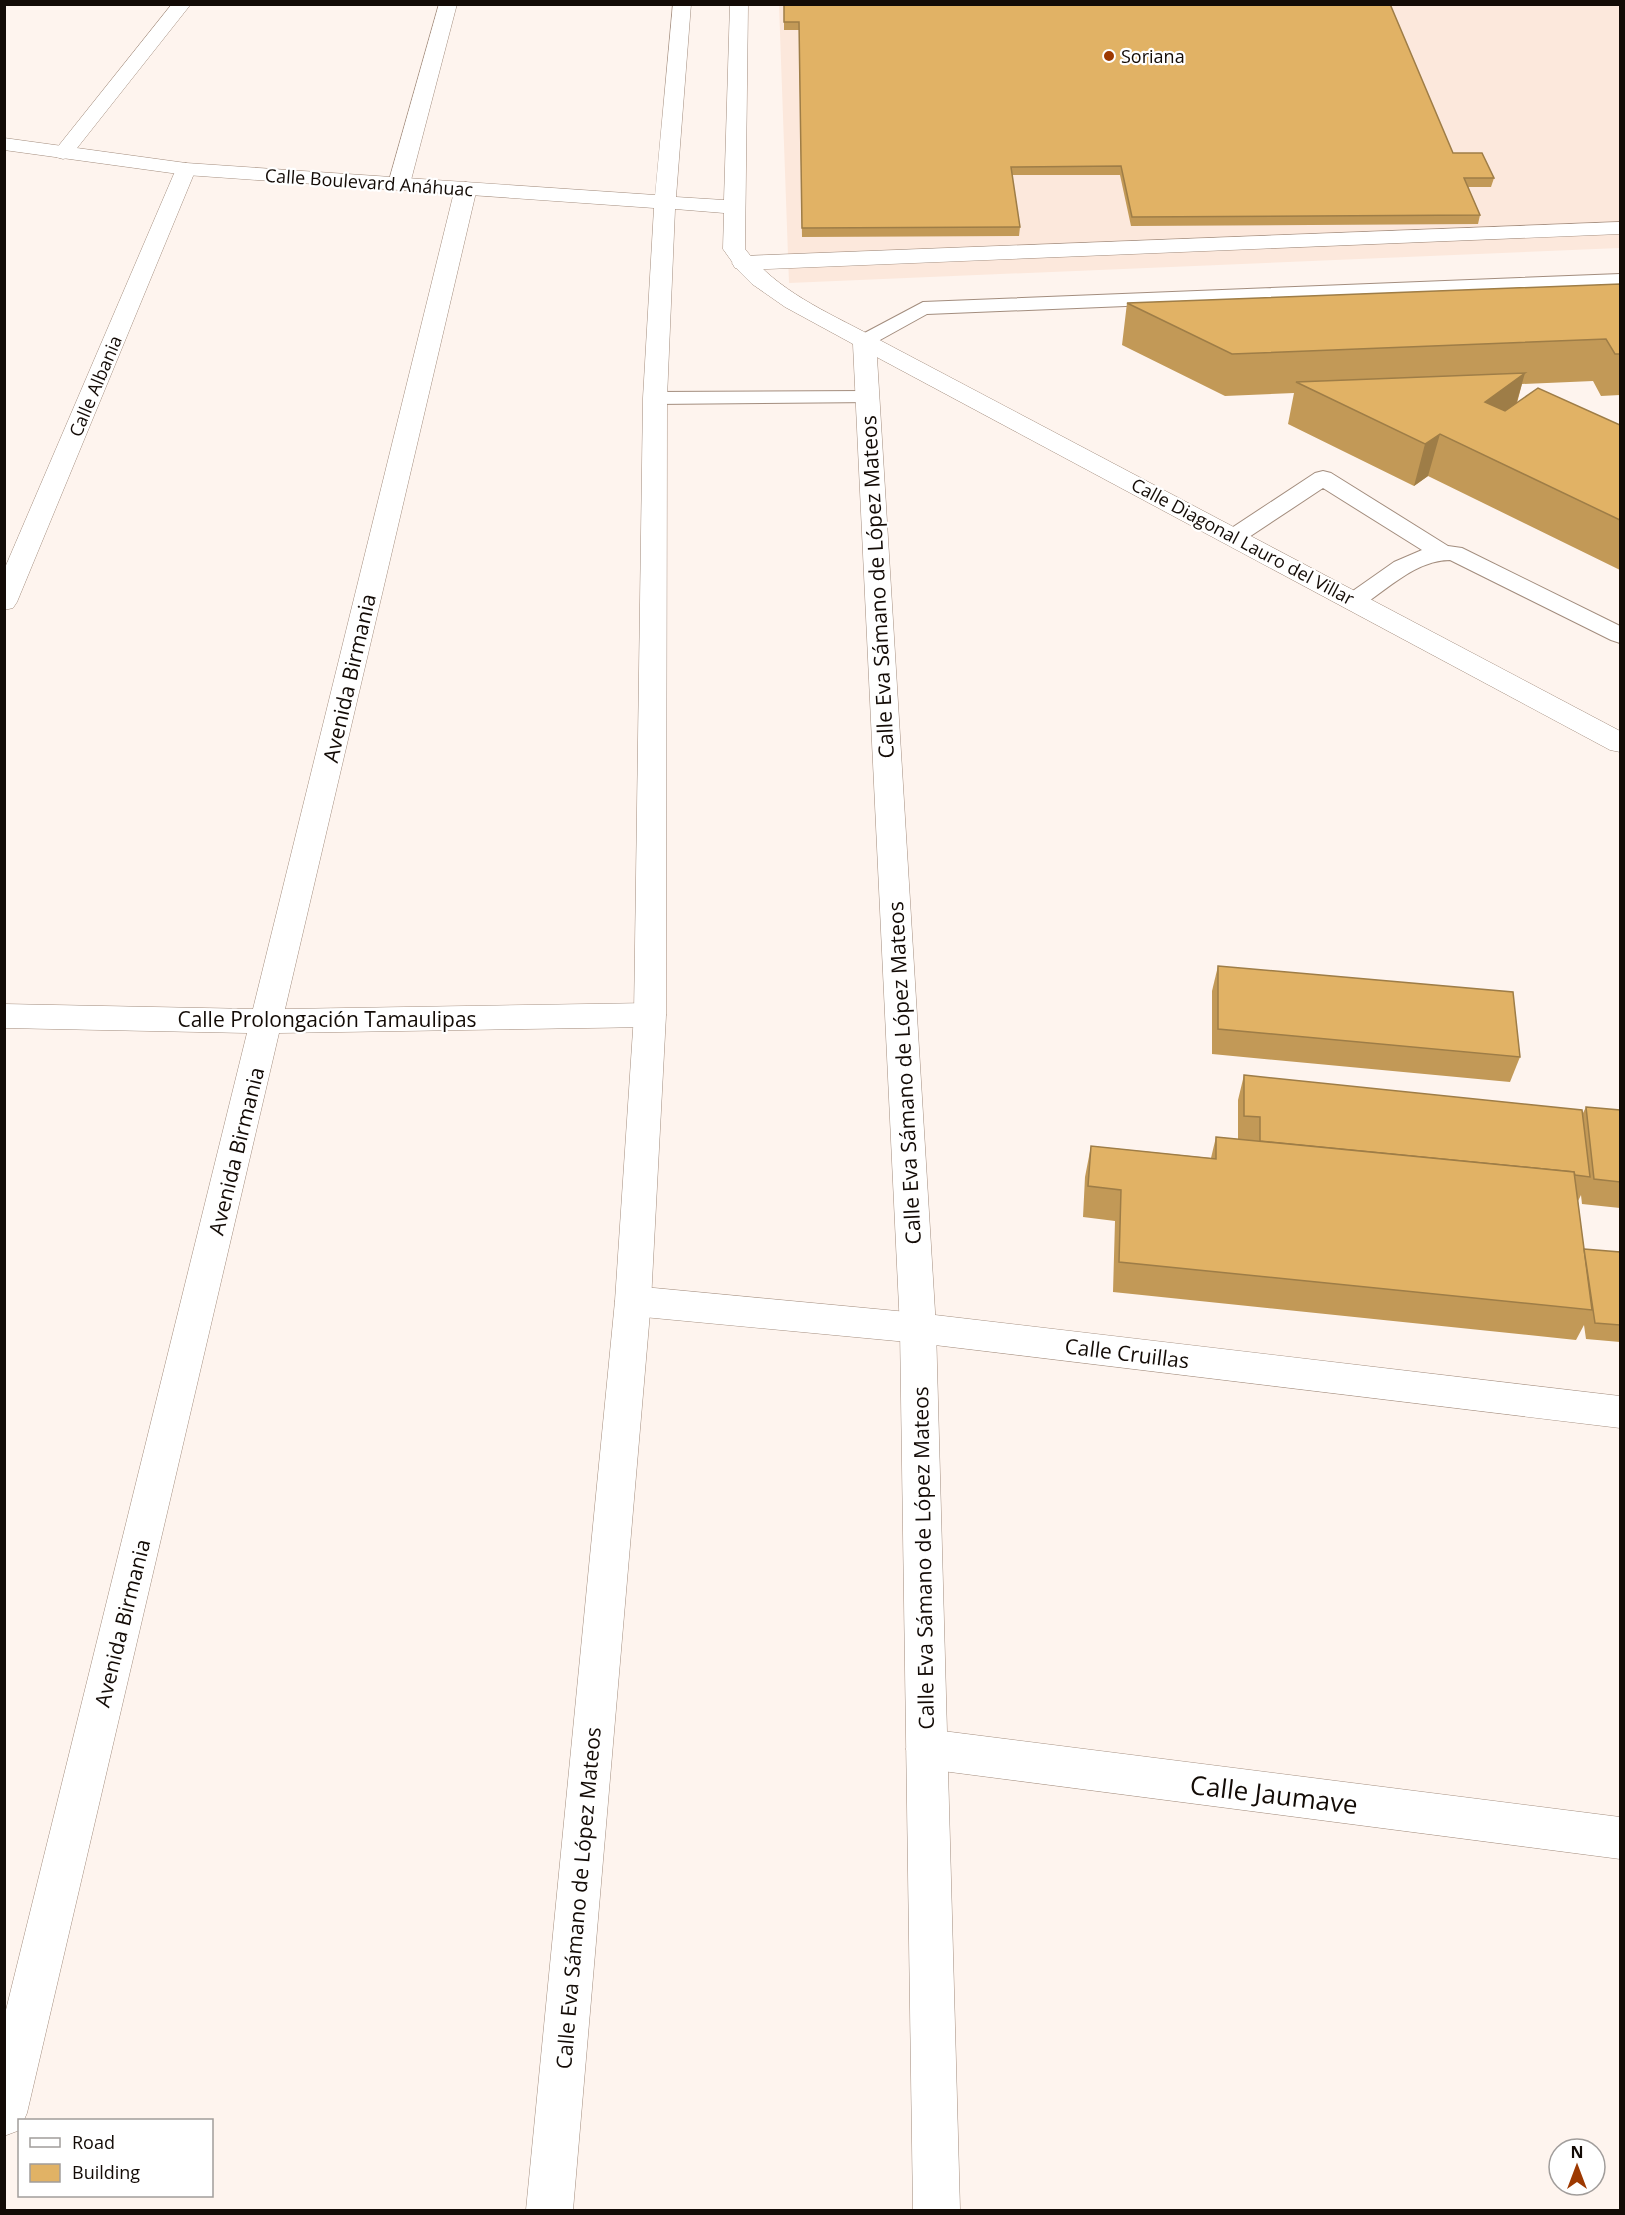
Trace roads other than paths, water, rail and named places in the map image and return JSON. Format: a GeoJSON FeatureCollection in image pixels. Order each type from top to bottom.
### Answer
{"type":"FeatureCollection","features":[{"type":"Feature","properties":{"kind":"street"},"geometry":{"type":"LineString","coordinates":[[63,153],[182,4]]}},
{"type":"Feature","properties":{"kind":"street"},"geometry":{"type":"LineString","coordinates":[[399,184],[448,4]]}},
{"type":"Feature","properties":{"kind":"street","name":"Calle Eva Sámano de López Mateos"},"geometry":{"type":"LineString","coordinates":[[549,2211],[633,1301],[650,1015],[655,398],[665,203],[682,4]]}},
{"type":"Feature","properties":{"kind":"street"},"geometry":{"type":"LineString","coordinates":[[739,4],[734,249],[743,263],[784,297],[864,340]]}},
{"type":"Feature","properties":{"kind":"street","name":"Calle Boulevard Anáhuac"},"geometry":{"type":"LineString","coordinates":[[4,144],[186,169],[735,207]]}},
{"type":"Feature","properties":{"kind":"street","name":"Calle Albania"},"geometry":{"type":"LineString","coordinates":[[4,602],[186,169]]}},
{"type":"Feature","properties":{"kind":"street","name":"Avenida Birmania"},"geometry":{"type":"LineString","coordinates":[[4,2113],[466,188]]}},
{"type":"Feature","properties":{"kind":"street"},"geometry":{"type":"LineString","coordinates":[[743,263],[1620,228]]}},
{"type":"Feature","properties":{"kind":"street","name":"Calle Eva Sámano de López Mateos"},"geometry":{"type":"LineString","coordinates":[[864,340],[918,1328],[937,2211]]}},
{"type":"Feature","properties":{"kind":"street","name":"Calle Diagonal Lauro del Villar"},"geometry":{"type":"LineString","coordinates":[[864,340],[1620,742]]}},
{"type":"Feature","properties":{"kind":"street","name":"Calle Prolongación Tamaulipas"},"geometry":{"type":"LineString","coordinates":[[4,1016],[267,1021],[650,1015]]}},
{"type":"Feature","properties":{"kind":"street","name":"Calle Cruillas"},"geometry":{"type":"LineString","coordinates":[[633,1301],[918,1328],[1620,1412]]}},
{"type":"Feature","properties":{"kind":"street","name":"Calle Jaumave"},"geometry":{"type":"LineString","coordinates":[[927,1749],[1620,1839]]}},
{"type":"Feature","properties":{"kind":"lane"},"geometry":{"type":"LineString","coordinates":[[864,340],[922,308],[1620,280]]}},
{"type":"Feature","properties":{"kind":"lane"},"geometry":{"type":"LineString","coordinates":[[655,398],[867,397]]}},
{"type":"Feature","properties":{"kind":"lane"},"geometry":{"type":"LineString","coordinates":[[1235,536],[1323,478],[1440,551]]}},
{"type":"Feature","properties":{"kind":"lane"},"geometry":{"type":"LineString","coordinates":[[1355,600],[1423,555],[1440,551],[1454,553],[1620,635]]}},
{"type":"Feature","properties":{"kind":"place","name":"Soriana"},"geometry":{"type":"Point","coordinates":[1109,56]}}]}
